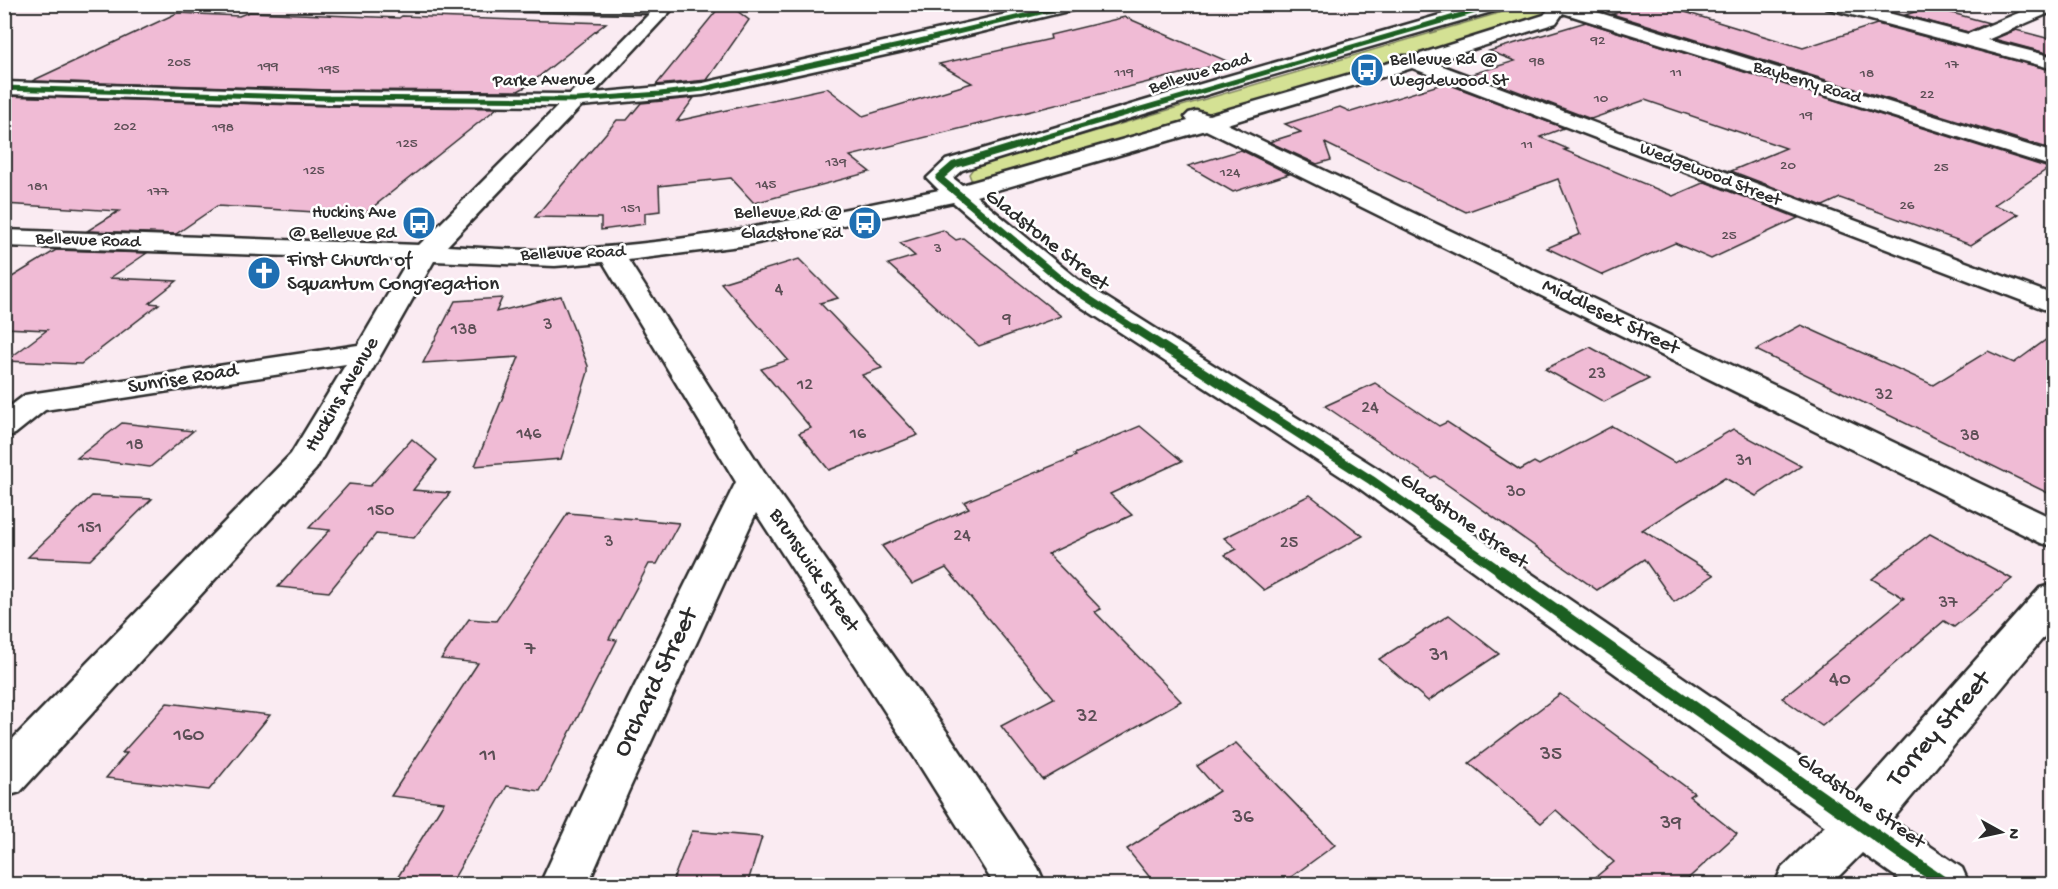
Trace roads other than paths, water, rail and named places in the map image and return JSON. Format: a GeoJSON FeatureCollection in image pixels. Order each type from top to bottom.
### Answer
{"type":"FeatureCollection","features":[{"type":"Feature","properties":{"kind":"street"},"geometry":{"type":"LineString","coordinates":[[412,4],[668,6]]}},
{"type":"Feature","properties":{"kind":"street","name":"Parke Avenue"},"geometry":{"type":"LineString","coordinates":[[4,88],[329,98],[577,100],[703,89],[899,46],[1074,4]]}},
{"type":"Feature","properties":{"kind":"street","name":"Bellevue Road"},"geometry":{"type":"LineString","coordinates":[[957,194],[939,178],[954,165],[1499,4]]}},
{"type":"Feature","properties":{"kind":"street"},"geometry":{"type":"LineString","coordinates":[[1832,4],[2054,63]]}},
{"type":"Feature","properties":{"kind":"street","name":"Bellevue Road"},"geometry":{"type":"LineString","coordinates":[[4,238],[555,258],[611,254],[748,237],[957,194],[1013,180],[1550,19],[1558,5]]}},
{"type":"Feature","properties":{"kind":"street","name":"Bayberry Road"},"geometry":{"type":"LineString","coordinates":[[1558,5],[2054,160]]}},
{"type":"Feature","properties":{"kind":"street"},"geometry":{"type":"LineString","coordinates":[[1968,41],[2054,5]]}},
{"type":"Feature","properties":{"kind":"street","name":"Huckins Avenue"},"geometry":{"type":"LineString","coordinates":[[4,778],[304,461],[426,253],[668,6]]}},
{"type":"Feature","properties":{"kind":"street","name":"Wedgewood Street"},"geometry":{"type":"LineString","coordinates":[[1368,41],[1412,62],[2054,305]]}},
{"type":"Feature","properties":{"kind":"street","name":"Middlesex Street"},"geometry":{"type":"LineString","coordinates":[[1168,100],[1205,122],[2054,534]]}},
{"type":"Feature","properties":{"kind":"street","name":"Gladstone Street"},"geometry":{"type":"LineString","coordinates":[[957,194],[1067,285],[1371,480],[1945,885]]}},
{"type":"Feature","properties":{"kind":"street","name":"Brunswick Street"},"geometry":{"type":"LineString","coordinates":[[611,254],[753,482],[931,745],[1021,885]]}},
{"type":"Feature","properties":{"kind":"street","name":"Sunrise Road"},"geometry":{"type":"LineString","coordinates":[[4,427],[36,402],[368,352]]}},
{"type":"Feature","properties":{"kind":"street","name":"Orchard Street"},"geometry":{"type":"LineString","coordinates":[[564,885],[605,792],[753,482]]}},
{"type":"Feature","properties":{"kind":"street","name":"Torrey Street"},"geometry":{"type":"LineString","coordinates":[[1799,885],[1859,824],[2054,598]]}},
{"type":"Feature","properties":{"kind":"place","name":"Bellevue Rd @ Wegdewood St"},"geometry":{"type":"Point","coordinates":[1367,70]}},
{"type":"Feature","properties":{"kind":"place","name":"Huckins Ave @ Bellevue Rd"},"geometry":{"type":"Point","coordinates":[419,223]}},
{"type":"Feature","properties":{"kind":"place","name":"Bellevue Rd @ Gladstone Rd"},"geometry":{"type":"Point","coordinates":[865,223]}},
{"type":"Feature","properties":{"kind":"place","name":"First Church of Squantum Congregation"},"geometry":{"type":"Point","coordinates":[264,273]}}]}
